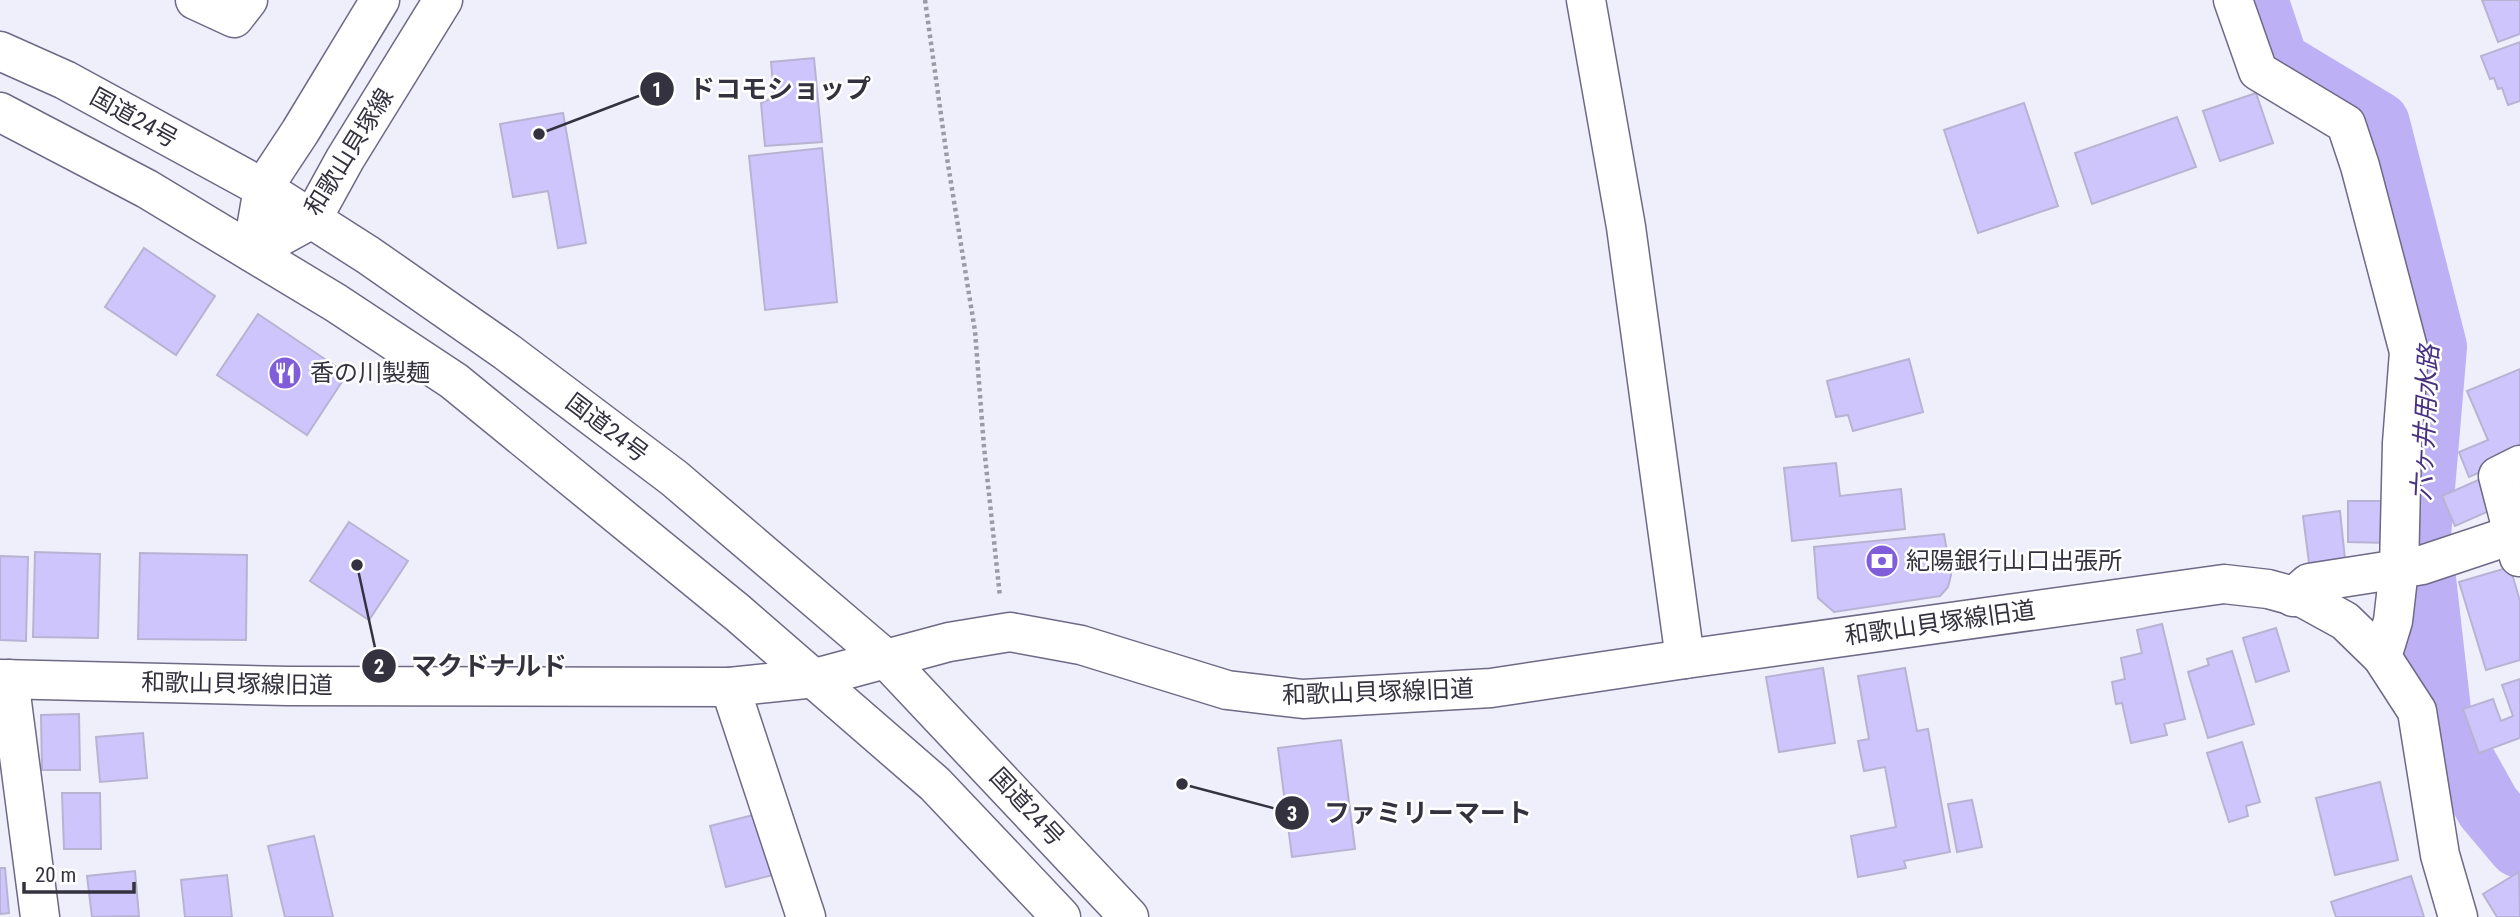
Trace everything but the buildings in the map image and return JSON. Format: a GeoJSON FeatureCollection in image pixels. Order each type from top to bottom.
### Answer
{"type":"FeatureCollection","features":[{"type":"Feature","properties":{"kind":"main road"},"geometry":{"type":"LineString","coordinates":[[195,0],[234,18],[248,0]]}},
{"type":"Feature","properties":{"kind":"main road"},"geometry":{"type":"LineString","coordinates":[[252,252],[263,188],[380,0]]}},
{"type":"Feature","properties":{"kind":"main road","name":"和歌山貝塚線"},"geometry":{"type":"LineString","coordinates":[[252,252],[312,219],[345,159],[443,0]]}},
{"type":"Feature","properties":{"kind":"main road"},"geometry":{"type":"LineString","coordinates":[[1587,0],[1626,228],[1685,659]]}},
{"type":"Feature","properties":{"kind":"main road"},"geometry":{"type":"LineString","coordinates":[[2233,0],[2258,71],[2346,124],[2360,166],[2409,352],[2402,443],[2399,569],[2393,621],[2382,657]]}},
{"type":"Feature","properties":{"kind":"main road","name":"国道24号"},"geometry":{"type":"LineString","coordinates":[[0,51],[65,80],[263,188],[312,219],[507,352],[674,478],[887,659],[1129,917]]}},
{"type":"Feature","properties":{"kind":"main road","name":"国道24号"},"geometry":{"type":"LineString","coordinates":[[0,112],[147,189],[336,303],[454,381],[620,514],[815,678],[935,784],[1061,917]]}},
{"type":"Feature","properties":{"kind":"main road"},"geometry":{"type":"LineString","coordinates":[[2292,597],[2309,583],[2516,547],[2498,476],[2520,465]]}},
{"type":"Feature","properties":{"kind":"main road","name":"和歌山貝塚線旧道"},"geometry":{"type":"LineString","coordinates":[[5,679],[288,686],[730,687],[815,678],[949,642],[1010,632],[1080,645],[1227,690],[1303,699],[1491,688],[2224,584],[2267,589],[2305,599],[2345,621],[2382,657],[2417,711],[2440,855],[2458,917]]}},
{"type":"Feature","properties":{"kind":"main road"},"geometry":{"type":"LineString","coordinates":[[5,679],[40,917]]}},
{"type":"Feature","properties":{"kind":"main road"},"geometry":{"type":"LineString","coordinates":[[730,687],[807,917]]}},
{"type":"Feature","properties":{"kind":"path"},"geometry":{"type":"LineString","coordinates":[[925,0],[975,331],[998,590],[1010,632]]}},
{"type":"Feature","properties":{"kind":"waterway","name":"六ヶ井用水路"},"geometry":{"type":"LineString","coordinates":[[2255,0],[2276,63],[2377,124],[2434,347],[2418,535],[2439,719],[2488,807],[2520,845]]}},
{"type":"Feature","properties":{"kind":"place","name":"ドコモショップ"},"geometry":{"type":"Point","coordinates":[539,134]}},
{"type":"Feature","properties":{"kind":"place","name":"香の川製麺"},"geometry":{"type":"Point","coordinates":[285,373]}},
{"type":"Feature","properties":{"kind":"place","name":"紀陽銀行山口出張所"},"geometry":{"type":"Point","coordinates":[1882,561]}},
{"type":"Feature","properties":{"kind":"place","name":"マクドナルド"},"geometry":{"type":"Point","coordinates":[357,565]}},
{"type":"Feature","properties":{"kind":"place","name":"ファミリーマート"},"geometry":{"type":"Point","coordinates":[1182,784]}}]}
